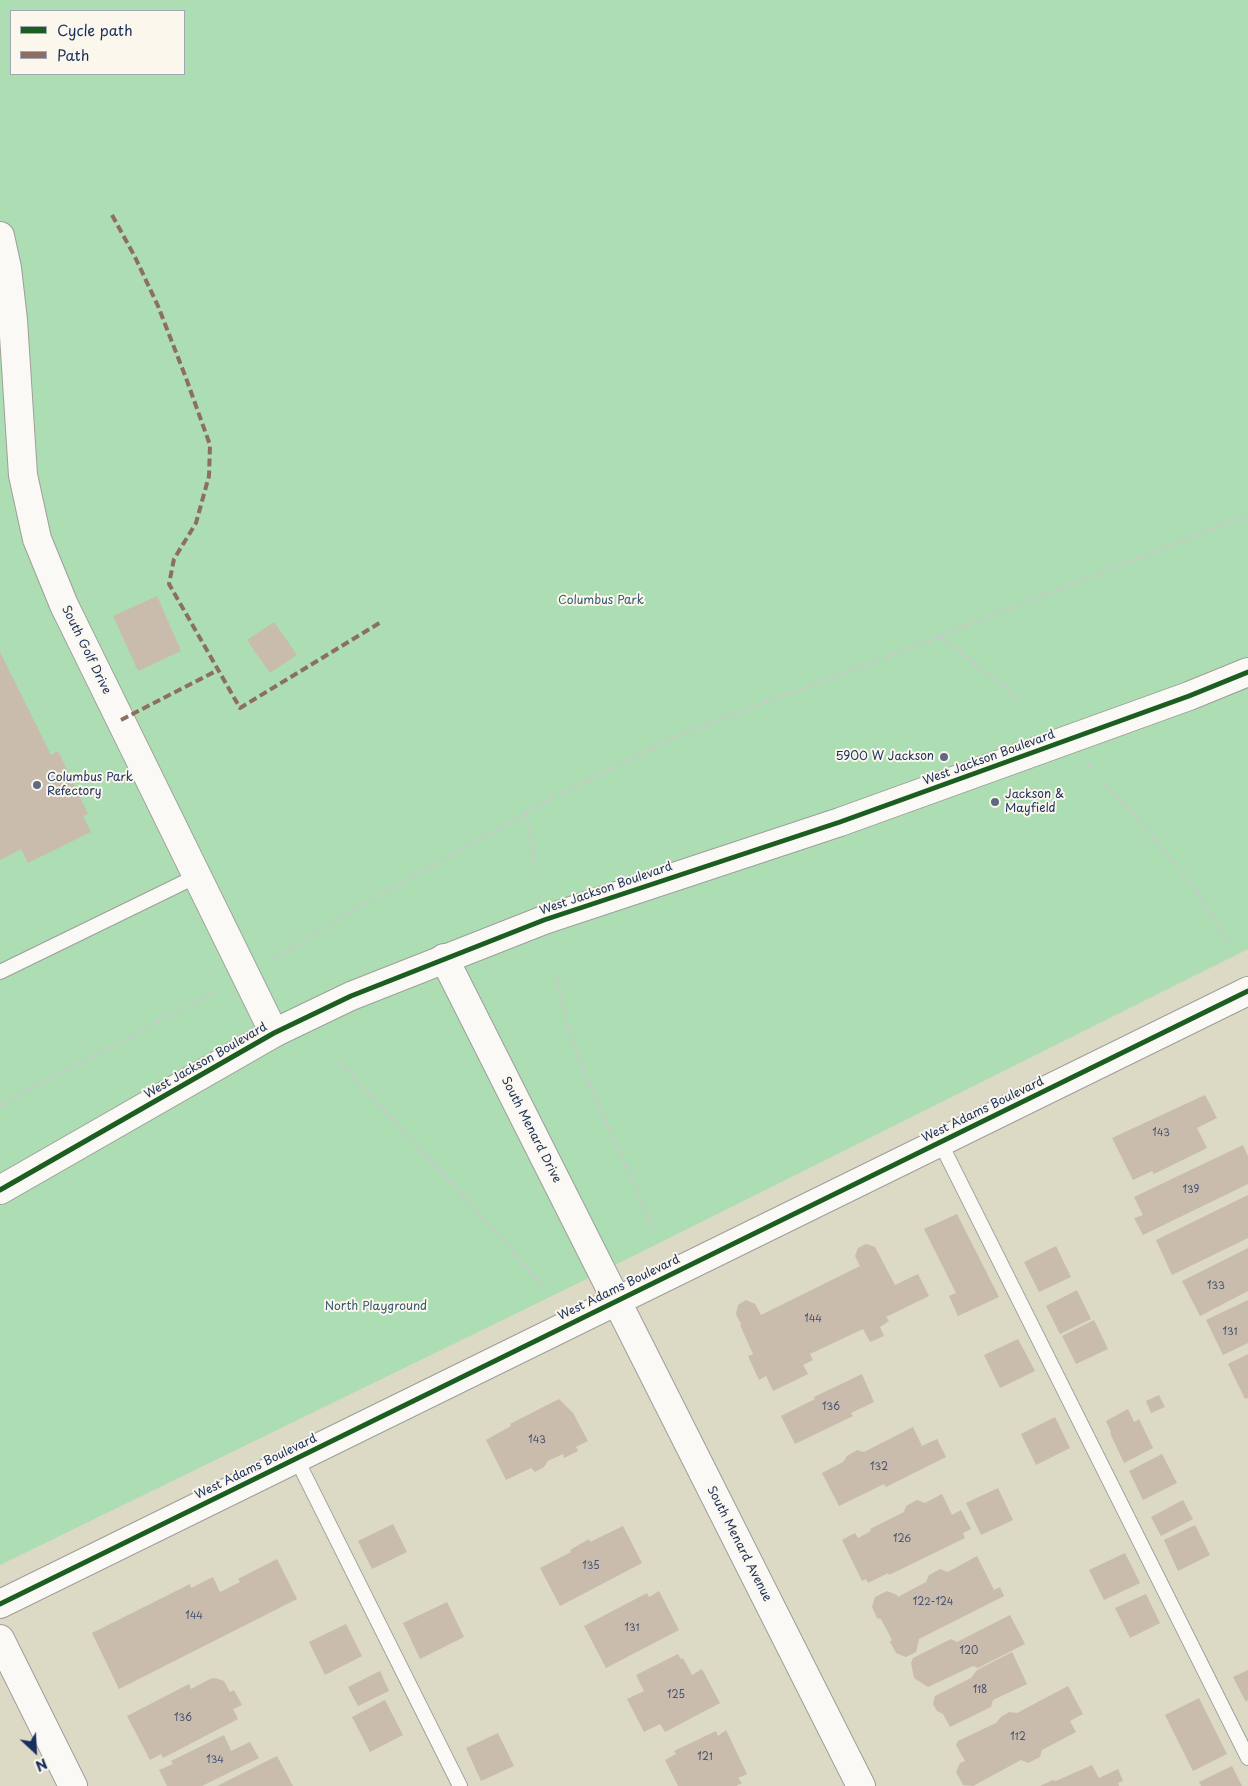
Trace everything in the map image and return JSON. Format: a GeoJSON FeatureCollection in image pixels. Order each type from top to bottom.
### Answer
{"type":"FeatureCollection","features":[{"type":"Feature","properties":{"kind":"street","name":"South Golf Drive"},"geometry":{"type":"LineString","coordinates":[[0,236],[7,268],[13,320],[23,475],[37,539],[64,605],[274,1033]]}},
{"type":"Feature","properties":{"kind":"street","name":"West Jackson Boulevard"},"geometry":{"type":"LineString","coordinates":[[0,1190],[274,1033],[351,996],[444,958],[568,912],[868,812],[1189,696],[1248,672]]}},
{"type":"Feature","properties":{"kind":"street","name":"South Menard Drive"},"geometry":{"type":"LineString","coordinates":[[444,958],[617,1301]]}},
{"type":"Feature","properties":{"kind":"street","name":"West Adams Boulevard"},"geometry":{"type":"LineString","coordinates":[[0,1604],[1248,991]]}},
{"type":"Feature","properties":{"kind":"street","name":"South Menard Avenue"},"geometry":{"type":"LineString","coordinates":[[617,1301],[861,1786]]}},
{"type":"Feature","properties":{"kind":"street"},"geometry":{"type":"LineString","coordinates":[[0,1639],[73,1786]]}},
{"type":"Feature","properties":{"kind":"lane"},"geometry":{"type":"LineString","coordinates":[[0,972],[197,876]]}},
{"type":"Feature","properties":{"kind":"lane"},"geometry":{"type":"LineString","coordinates":[[940,1142],[1248,1758]]}},
{"type":"Feature","properties":{"kind":"lane"},"geometry":{"type":"LineString","coordinates":[[296,1458],[460,1786]]}},
{"type":"Feature","properties":{"kind":"path"},"geometry":{"type":"LineString","coordinates":[[275,958],[346,915],[552,798],[681,734],[939,636],[1248,514]]}},
{"type":"Feature","properties":{"kind":"path"},"geometry":{"type":"LineString","coordinates":[[939,636],[1019,701]]}},
{"type":"Feature","properties":{"kind":"path"},"geometry":{"type":"LineString","coordinates":[[1103,783],[1132,813],[1195,889],[1231,946]]}},
{"type":"Feature","properties":{"kind":"path"},"geometry":{"type":"LineString","coordinates":[[526,813],[536,869]]}},
{"type":"Feature","properties":{"kind":"path"},"geometry":{"type":"LineString","coordinates":[[557,978],[570,1034],[654,1229]]}},
{"type":"Feature","properties":{"kind":"path"},"geometry":{"type":"LineString","coordinates":[[0,1105],[218,990]]}},
{"type":"Feature","properties":{"kind":"path"},"geometry":{"type":"LineString","coordinates":[[340,1063],[489,1224],[542,1285]]}},
{"type":"Feature","properties":{"kind":"green space","name":"Columbus Park"},"geometry":{"type":"Polygon","coordinates":[[[0,0],[1248,0],[1248,949],[599,1273],[0,1565],[0,0]]]}},
{"type":"Feature","properties":{"kind":"building"},"geometry":{"type":"Polygon","coordinates":[[[157,596],[181,651],[138,671],[113,616],[157,596]]]}},
{"type":"Feature","properties":{"kind":"building"},"geometry":{"type":"Polygon","coordinates":[[[274,622],[297,655],[270,673],[247,640],[274,622]]]}},
{"type":"Feature","properties":{"kind":"building","name":"Columbus Park Refectory"},"geometry":{"type":"Polygon","coordinates":[[[0,652],[51,755],[58,751],[88,814],[83,816],[91,832],[28,863],[21,849],[0,860],[0,652]]]}},
{"type":"Feature","properties":{"kind":"building"},"geometry":{"type":"Polygon","coordinates":[[[1205,1095],[1217,1118],[1197,1128],[1207,1148],[1154,1174],[1152,1171],[1133,1180],[1112,1138],[1205,1095]]]}},
{"type":"Feature","properties":{"kind":"building"},"geometry":{"type":"Polygon","coordinates":[[[1243,1145],[1248,1156],[1248,1184],[1143,1235],[1134,1218],[1143,1215],[1134,1197],[1243,1145]]]}},
{"type":"Feature","properties":{"kind":"building"},"geometry":{"type":"Polygon","coordinates":[[[1248,1195],[1248,1238],[1172,1275],[1156,1240],[1248,1195]]]}},
{"type":"Feature","properties":{"kind":"building"},"geometry":{"type":"Polygon","coordinates":[[[957,1214],[999,1297],[958,1316],[949,1296],[956,1293],[924,1229],[957,1214]]]}},
{"type":"Feature","properties":{"kind":"building"},"geometry":{"type":"Polygon","coordinates":[[[866,1244],[875,1247],[895,1285],[918,1274],[929,1296],[886,1317],[889,1321],[880,1327],[884,1336],[870,1342],[863,1329],[810,1354],[813,1360],[803,1365],[808,1374],[773,1391],[766,1376],[759,1380],[748,1356],[753,1354],[736,1314],[738,1305],[746,1300],[755,1304],[761,1315],[860,1266],[855,1256],[858,1248],[866,1244]]]}},
{"type":"Feature","properties":{"kind":"building"},"geometry":{"type":"Polygon","coordinates":[[[1056,1246],[1071,1277],[1039,1292],[1024,1262],[1056,1246]]]}},
{"type":"Feature","properties":{"kind":"building"},"geometry":{"type":"Polygon","coordinates":[[[1248,1248],[1248,1291],[1200,1316],[1182,1281],[1248,1248]]]}},
{"type":"Feature","properties":{"kind":"building"},"geometry":{"type":"Polygon","coordinates":[[[1077,1290],[1091,1319],[1060,1334],[1046,1306],[1077,1290]]]}},
{"type":"Feature","properties":{"kind":"building"},"geometry":{"type":"Polygon","coordinates":[[[1248,1300],[1248,1343],[1223,1355],[1206,1320],[1248,1300]]]}},
{"type":"Feature","properties":{"kind":"building"},"geometry":{"type":"Polygon","coordinates":[[[1094,1320],[1108,1349],[1076,1364],[1062,1336],[1094,1320]]]}},
{"type":"Feature","properties":{"kind":"building"},"geometry":{"type":"Polygon","coordinates":[[[1018,1339],[1035,1371],[1000,1388],[984,1355],[1018,1339]]]}},
{"type":"Feature","properties":{"kind":"building"},"geometry":{"type":"Polygon","coordinates":[[[1248,1354],[1248,1398],[1245,1399],[1228,1364],[1248,1354]]]}},
{"type":"Feature","properties":{"kind":"building"},"geometry":{"type":"Polygon","coordinates":[[[862,1374],[874,1402],[851,1413],[853,1416],[795,1444],[781,1416],[815,1399],[814,1397],[862,1374]]]}},
{"type":"Feature","properties":{"kind":"building"},"geometry":{"type":"Polygon","coordinates":[[[1159,1395],[1165,1407],[1151,1413],[1146,1401],[1159,1395]]]}},
{"type":"Feature","properties":{"kind":"building"},"geometry":{"type":"Polygon","coordinates":[[[559,1399],[573,1413],[588,1441],[576,1447],[578,1451],[564,1458],[563,1454],[548,1461],[544,1467],[535,1472],[531,1468],[506,1480],[486,1440],[511,1426],[510,1424],[559,1399]]]}},
{"type":"Feature","properties":{"kind":"building"},"geometry":{"type":"Polygon","coordinates":[[[1128,1409],[1134,1422],[1139,1419],[1153,1448],[1124,1463],[1106,1421],[1128,1409]]]}},
{"type":"Feature","properties":{"kind":"building"},"geometry":{"type":"Polygon","coordinates":[[[1055,1417],[1070,1448],[1036,1465],[1021,1434],[1055,1417]]]}},
{"type":"Feature","properties":{"kind":"building"},"geometry":{"type":"Polygon","coordinates":[[[913,1427],[922,1446],[937,1439],[946,1457],[886,1487],[884,1484],[839,1506],[822,1473],[843,1462],[847,1456],[857,1450],[864,1452],[913,1427]]]}},
{"type":"Feature","properties":{"kind":"building"},"geometry":{"type":"Polygon","coordinates":[[[1162,1454],[1177,1483],[1143,1500],[1129,1471],[1162,1454]]]}},
{"type":"Feature","properties":{"kind":"building"},"geometry":{"type":"Polygon","coordinates":[[[998,1488],[1013,1520],[981,1535],[966,1503],[998,1488]]]}},
{"type":"Feature","properties":{"kind":"building"},"geometry":{"type":"Polygon","coordinates":[[[942,1494],[952,1515],[961,1510],[971,1529],[963,1533],[965,1538],[889,1575],[888,1573],[868,1583],[866,1579],[862,1581],[842,1540],[855,1533],[858,1538],[871,1531],[870,1529],[904,1512],[906,1506],[917,1500],[925,1503],[942,1494]]]}},
{"type":"Feature","properties":{"kind":"building"},"geometry":{"type":"Polygon","coordinates":[[[1183,1500],[1193,1519],[1161,1536],[1151,1517],[1183,1500]]]}},
{"type":"Feature","properties":{"kind":"building"},"geometry":{"type":"Polygon","coordinates":[[[393,1524],[407,1552],[372,1569],[358,1541],[393,1524]]]}},
{"type":"Feature","properties":{"kind":"building"},"geometry":{"type":"Polygon","coordinates":[[[1195,1525],[1210,1555],[1178,1571],[1164,1540],[1195,1525]]]}},
{"type":"Feature","properties":{"kind":"building"},"geometry":{"type":"Polygon","coordinates":[[[623,1526],[642,1563],[560,1606],[540,1568],[571,1552],[570,1550],[589,1539],[590,1542],[623,1526]]]}},
{"type":"Feature","properties":{"kind":"building"},"geometry":{"type":"Polygon","coordinates":[[[1125,1553],[1140,1583],[1104,1600],[1089,1570],[1125,1553]]]}},
{"type":"Feature","properties":{"kind":"building"},"geometry":{"type":"Polygon","coordinates":[[[977,1556],[994,1590],[1000,1587],[1004,1596],[919,1639],[916,1652],[906,1657],[896,1653],[890,1642],[892,1640],[872,1607],[875,1597],[887,1591],[898,1597],[926,1582],[929,1575],[940,1569],[948,1572],[977,1556]]]}},
{"type":"Feature","properties":{"kind":"building"},"geometry":{"type":"Polygon","coordinates":[[[277,1559],[297,1599],[119,1689],[92,1633],[190,1584],[191,1588],[213,1577],[220,1592],[240,1582],[238,1579],[277,1559]]]}},
{"type":"Feature","properties":{"kind":"building"},"geometry":{"type":"Polygon","coordinates":[[[659,1591],[679,1630],[606,1668],[584,1626],[647,1593],[649,1597],[659,1591]]]}},
{"type":"Feature","properties":{"kind":"building"},"geometry":{"type":"Polygon","coordinates":[[[1146,1594],[1160,1623],[1130,1638],[1115,1608],[1146,1594]]]}},
{"type":"Feature","properties":{"kind":"building"},"geometry":{"type":"Polygon","coordinates":[[[447,1602],[464,1637],[420,1659],[403,1623],[447,1602]]]}},
{"type":"Feature","properties":{"kind":"building"},"geometry":{"type":"Polygon","coordinates":[[[1010,1615],[1025,1644],[978,1668],[973,1666],[928,1687],[914,1678],[911,1663],[913,1658],[951,1639],[957,1642],[1010,1615]]]}},
{"type":"Feature","properties":{"kind":"building"},"geometry":{"type":"Polygon","coordinates":[[[346,1624],[362,1656],[325,1675],[309,1642],[346,1624]]]}},
{"type":"Feature","properties":{"kind":"building"},"geometry":{"type":"Polygon","coordinates":[[[1012,1652],[1027,1684],[993,1700],[991,1707],[950,1727],[943,1714],[937,1711],[933,1704],[935,1696],[971,1678],[977,1670],[1012,1652]]]}},
{"type":"Feature","properties":{"kind":"building"},"geometry":{"type":"Polygon","coordinates":[[[678,1654],[681,1659],[683,1658],[692,1675],[702,1669],[720,1703],[665,1732],[660,1724],[644,1732],[627,1699],[644,1691],[636,1675],[678,1654]]]}},
{"type":"Feature","properties":{"kind":"building"},"geometry":{"type":"Polygon","coordinates":[[[1248,1670],[1248,1700],[1246,1702],[1233,1677],[1248,1670]]]}},
{"type":"Feature","properties":{"kind":"building"},"geometry":{"type":"Polygon","coordinates":[[[380,1671],[389,1691],[358,1706],[348,1687],[380,1671]]]}},
{"type":"Feature","properties":{"kind":"building"},"geometry":{"type":"Polygon","coordinates":[[[215,1678],[224,1681],[230,1692],[234,1690],[242,1705],[233,1709],[238,1719],[163,1758],[161,1754],[150,1760],[127,1716],[189,1684],[191,1689],[215,1678]]]}},
{"type":"Feature","properties":{"kind":"building"},"geometry":{"type":"Polygon","coordinates":[[[1068,1686],[1083,1714],[1070,1721],[1076,1732],[1042,1750],[1040,1757],[1028,1763],[1021,1760],[973,1786],[963,1785],[956,1772],[960,1763],[965,1761],[956,1745],[958,1741],[996,1723],[1009,1712],[1017,1713],[1068,1686]]]}},
{"type":"Feature","properties":{"kind":"building"},"geometry":{"type":"Polygon","coordinates":[[[1199,1698],[1227,1754],[1193,1771],[1165,1715],[1199,1698]]]}},
{"type":"Feature","properties":{"kind":"building"},"geometry":{"type":"Polygon","coordinates":[[[385,1700],[403,1735],[370,1752],[352,1717],[385,1700]]]}},
{"type":"Feature","properties":{"kind":"building"},"geometry":{"type":"Polygon","coordinates":[[[726,1730],[747,1774],[738,1778],[742,1783],[736,1786],[678,1786],[665,1760],[676,1754],[674,1751],[716,1731],[718,1736],[726,1730]]]}},
{"type":"Feature","properties":{"kind":"building"},"geometry":{"type":"Polygon","coordinates":[[[498,1733],[514,1766],[481,1781],[466,1748],[498,1733]]]}},
{"type":"Feature","properties":{"kind":"building"},"geometry":{"type":"Polygon","coordinates":[[[224,1735],[231,1751],[250,1742],[259,1758],[202,1786],[167,1786],[159,1770],[173,1764],[171,1761],[224,1735]]]}},
{"type":"Feature","properties":{"kind":"building"},"geometry":{"type":"Polygon","coordinates":[[[277,1756],[293,1786],[217,1786],[277,1756]]]}},
{"type":"Feature","properties":{"kind":"building"},"geometry":{"type":"Polygon","coordinates":[[[1092,1765],[1099,1778],[1118,1769],[1123,1781],[1118,1783],[1119,1786],[1040,1786],[1053,1780],[1056,1781],[1092,1765]]]}},
{"type":"Feature","properties":{"kind":"building"},"geometry":{"type":"Polygon","coordinates":[[[1232,1766],[1242,1786],[1201,1786],[1199,1782],[1232,1766]]]}},
{"type":"Feature","properties":{"kind":"marked path"},"geometry":{"type":"LineString","coordinates":[[112,215],[135,257],[158,306],[210,445],[209,476],[196,523],[174,559],[169,584],[240,708],[381,622]]}},
{"type":"Feature","properties":{"kind":"marked path"},"geometry":{"type":"LineString","coordinates":[[121,720],[218,670]]}},
{"type":"Feature","properties":{"kind":"cycle path"},"geometry":{"type":"LineString","coordinates":[[0,1190],[274,1033],[351,996],[544,920],[840,822],[1189,696],[1248,672]]}},
{"type":"Feature","properties":{"kind":"cycle path"},"geometry":{"type":"LineString","coordinates":[[0,1604],[1248,991]]}},
{"type":"Feature","properties":{"kind":"place","name":"5900 W Jackson"},"geometry":{"type":"Point","coordinates":[944,757]}},
{"type":"Feature","properties":{"kind":"place","name":"Columbus Park Refectory"},"geometry":{"type":"Point","coordinates":[37,785]}},
{"type":"Feature","properties":{"kind":"place","name":"Jackson & Mayfield"},"geometry":{"type":"Point","coordinates":[995,802]}},
{"type":"Feature","properties":{"kind":"park label","name":"North Playground"},"geometry":{"type":"Point","coordinates":[376,1307]}}]}
